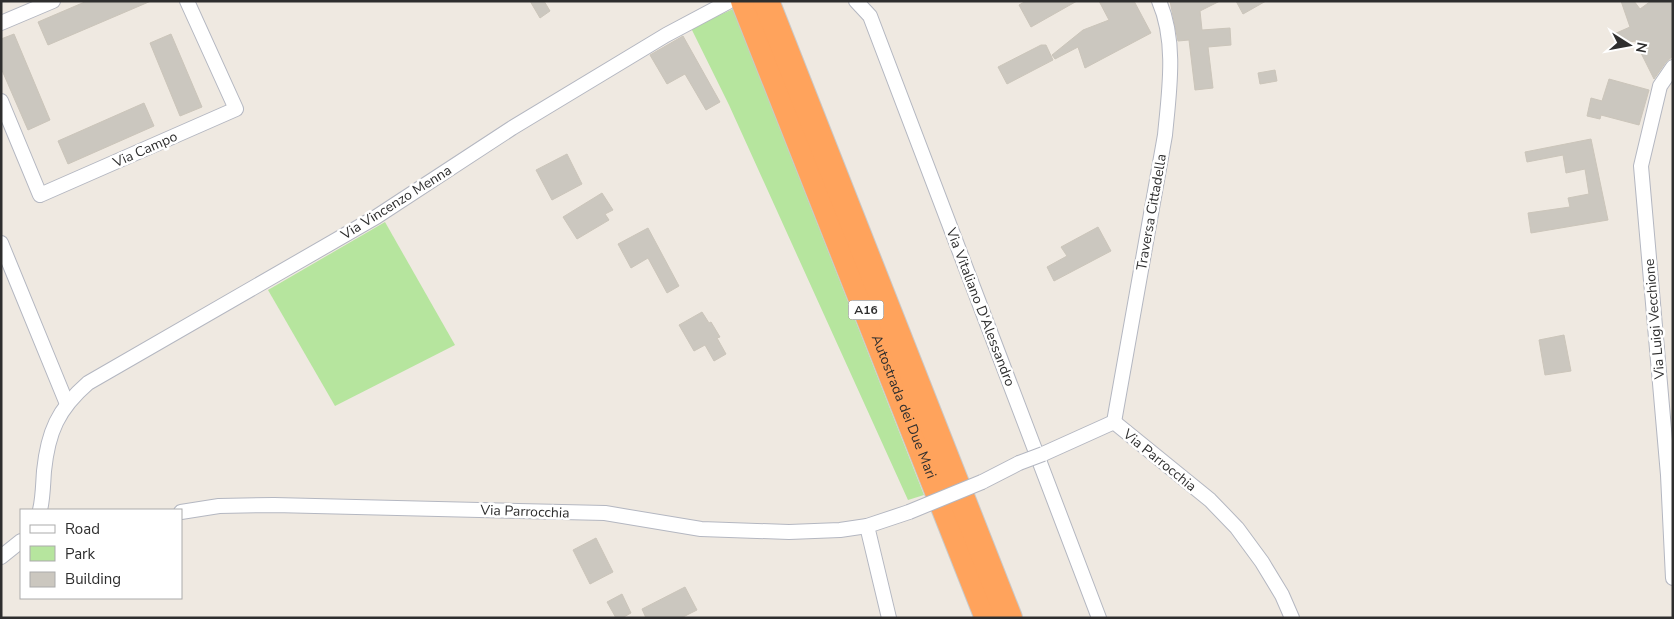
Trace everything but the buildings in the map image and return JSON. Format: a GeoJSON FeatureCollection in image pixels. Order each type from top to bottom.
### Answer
{"type":"FeatureCollection","features":[{"type":"Feature","properties":{"kind":"highway","name":"Autostrada dei Due Mari"},"geometry":{"type":"LineString","coordinates":[[766,1],[1009,618]]}},
{"type":"Feature","properties":{"kind":"highway","name":"Autostrada dei Due Mari"},"geometry":{"type":"LineString","coordinates":[[736,2],[988,618]]}},
{"type":"Feature","properties":{"kind":"street"},"geometry":{"type":"LineString","coordinates":[[1,23],[53,1]]}},
{"type":"Feature","properties":{"kind":"street","name":"Via Campo"},"geometry":{"type":"LineString","coordinates":[[1,101],[40,195],[236,109],[188,1]]}},
{"type":"Feature","properties":{"kind":"street","name":"Via Vitaliano D'Alessandro"},"geometry":{"type":"LineString","coordinates":[[856,1],[870,16],[1099,618]]}},
{"type":"Feature","properties":{"kind":"street","name":"Traversa Cittadella"},"geometry":{"type":"LineString","coordinates":[[1114,422],[1165,136],[1170,61],[1162,10],[1158,1]]}},
{"type":"Feature","properties":{"kind":"street","name":"Via Vincenzo Menna"},"geometry":{"type":"LineString","coordinates":[[67,404],[74,394],[88,383],[376,217],[512,128],[666,35],[736,2]]}},
{"type":"Feature","properties":{"kind":"street","name":"Via Luigi Vecchione"},"geometry":{"type":"LineString","coordinates":[[1673,67],[1660,86],[1641,166],[1668,475],[1673,578]]}},
{"type":"Feature","properties":{"kind":"street"},"geometry":{"type":"LineString","coordinates":[[1,243],[67,404],[57,418],[50,436],[40,509]]}},
{"type":"Feature","properties":{"kind":"street","name":"Via Parrocchia"},"geometry":{"type":"LineString","coordinates":[[182,512],[219,506],[274,505],[605,513],[701,529],[789,532],[840,530],[867,526],[910,512],[982,482],[1019,463],[1114,422],[1210,500],[1237,528],[1262,562],[1282,595],[1292,618]]}},
{"type":"Feature","properties":{"kind":"street"},"geometry":{"type":"LineString","coordinates":[[867,526],[889,618]]}},
{"type":"Feature","properties":{"kind":"street"},"geometry":{"type":"LineString","coordinates":[[1,557],[20,542]]}},
{"type":"Feature","properties":{"kind":"green space"},"geometry":{"type":"Polygon","coordinates":[[[733,9],[924,495],[908,500],[729,105],[691,28],[733,9]]]}},
{"type":"Feature","properties":{"kind":"green space"},"geometry":{"type":"Polygon","coordinates":[[[385,222],[455,345],[335,406],[268,290],[385,222]]]}}]}
